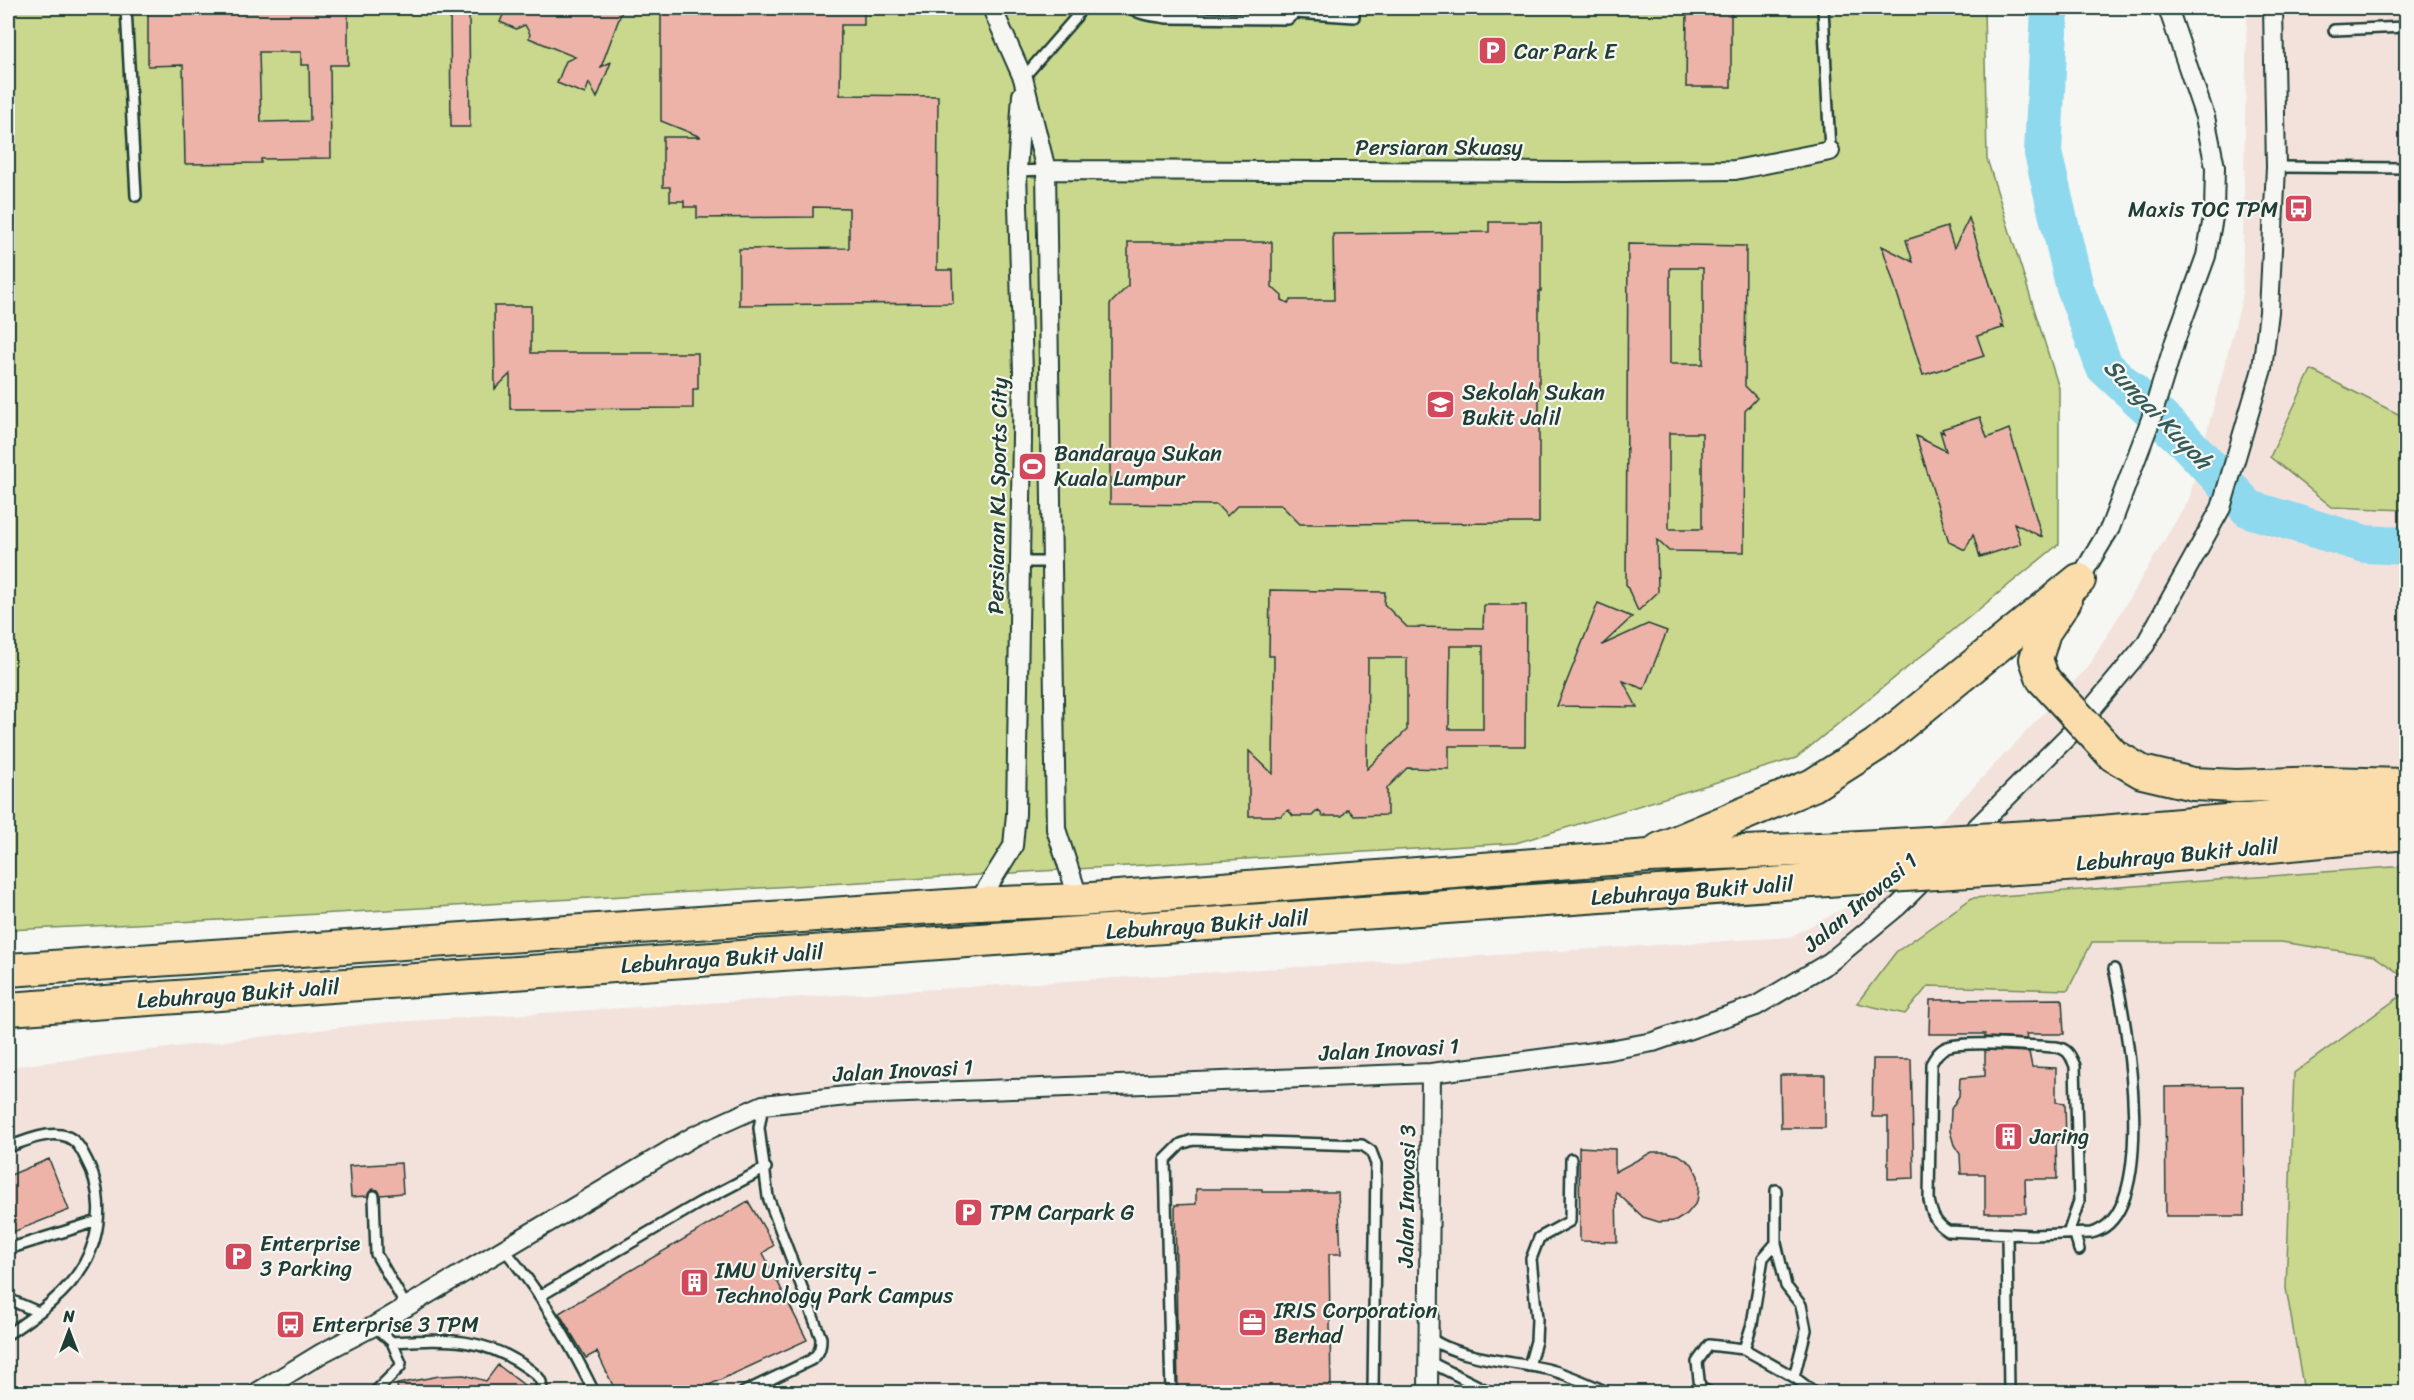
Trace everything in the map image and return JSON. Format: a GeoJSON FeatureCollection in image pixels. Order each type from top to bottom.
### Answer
{"type":"FeatureCollection","features":[{"type":"Feature","properties":{"kind":"highway"},"geometry":{"type":"LineString","coordinates":[[2079,580],[2044,632],[2036,658],[2043,679],[2113,754],[2142,772],[2193,784],[2406,785]]}},
{"type":"Feature","properties":{"kind":"highway"},"geometry":{"type":"LineString","coordinates":[[1648,855],[1667,844],[1813,785],[1876,745],[2079,580]]}},
{"type":"Feature","properties":{"kind":"highway","name":"Lebuhraya Bukit Jalil"},"geometry":{"type":"LineString","coordinates":[[8,1009],[1841,879],[2406,805]]}},
{"type":"Feature","properties":{"kind":"highway","name":"Lebuhraya Bukit Jalil"},"geometry":{"type":"LineString","coordinates":[[8,970],[977,904],[1079,900],[1648,855],[1843,849],[2080,849],[2406,833]]}},
{"type":"Feature","properties":{"kind":"street","name":"Persiaran KL Sports City"},"geometry":{"type":"LineString","coordinates":[[992,8],[1023,78],[1046,170],[1056,829],[1079,900]]}},
{"type":"Feature","properties":{"kind":"street"},"geometry":{"type":"LineString","coordinates":[[2079,580],[2110,528],[2151,419],[2175,341],[2206,256],[2214,212],[2215,168],[2205,117],[2168,8]]}},
{"type":"Feature","properties":{"kind":"street","name":"Jalan Inovasi 1"},"geometry":{"type":"LineString","coordinates":[[258,1392],[322,1353],[374,1326],[694,1136],[763,1105],[856,1095],[1431,1073],[1609,1050],[1653,1042],[1756,1006],[1830,962],[1898,906],[2073,731],[2145,645],[2221,508],[2262,369],[2270,312],[2276,168],[2273,8]]}},
{"type":"Feature","properties":{"kind":"street","name":"Persiaran KL Sports City"},"geometry":{"type":"LineString","coordinates":[[977,904],[1013,846],[1016,814],[1023,373],[1017,171],[1023,78]]}},
{"type":"Feature","properties":{"kind":"street","name":"Persiaran Skuasy"},"geometry":{"type":"LineString","coordinates":[[1046,170],[1568,172],[1735,170],[1830,151]]}},
{"type":"Feature","properties":{"kind":"street","name":"Jalan Inovasi 3"},"geometry":{"type":"LineString","coordinates":[[1428,1392],[1431,1073]]}},
{"type":"Feature","properties":{"kind":"lane"},"geometry":{"type":"LineString","coordinates":[[126,8],[136,196]]}},
{"type":"Feature","properties":{"kind":"lane"},"geometry":{"type":"LineString","coordinates":[[1023,78],[1076,17],[1081,8]]}},
{"type":"Feature","properties":{"kind":"lane"},"geometry":{"type":"LineString","coordinates":[[1132,8],[1134,11],[1151,16],[1167,18],[1288,19],[1295,13],[1354,17],[1354,8]]}},
{"type":"Feature","properties":{"kind":"lane"},"geometry":{"type":"LineString","coordinates":[[1823,8],[1830,151]]}},
{"type":"Feature","properties":{"kind":"lane"},"geometry":{"type":"LineString","coordinates":[[2334,30],[2406,27]]}},
{"type":"Feature","properties":{"kind":"lane"},"geometry":{"type":"LineString","coordinates":[[2276,168],[2406,168]]}},
{"type":"Feature","properties":{"kind":"lane"},"geometry":{"type":"LineString","coordinates":[[1017,171],[1046,170]]}},
{"type":"Feature","properties":{"kind":"lane"},"geometry":{"type":"LineString","coordinates":[[1020,562],[1052,562]]}},
{"type":"Feature","properties":{"kind":"lane"},"geometry":{"type":"LineString","coordinates":[[2079,1250],[2072,1234],[2079,1201],[2075,1065],[2065,1049],[1965,1045],[1945,1048],[1937,1054],[1931,1064],[1929,1078],[1929,1200],[1932,1214],[1938,1225],[1948,1231],[2007,1234],[2072,1234],[2100,1231],[2117,1215],[2128,1188],[2132,1151],[2133,1099],[2129,1045],[2123,1003],[2114,969]]}},
{"type":"Feature","properties":{"kind":"lane"},"geometry":{"type":"LineString","coordinates":[[744,1392],[811,1360],[818,1355],[821,1347],[821,1338],[768,1197],[759,1128],[763,1105]]}},
{"type":"Feature","properties":{"kind":"lane"},"geometry":{"type":"LineString","coordinates":[[8,1147],[51,1135],[60,1135],[76,1142],[93,1173],[100,1206],[92,1248],[84,1264],[63,1292],[8,1334]]}},
{"type":"Feature","properties":{"kind":"lane"},"geometry":{"type":"LineString","coordinates":[[1171,1392],[1165,1160],[1181,1144],[1193,1140],[1362,1145],[1371,1151],[1376,1164],[1373,1392]]}},
{"type":"Feature","properties":{"kind":"lane"},"geometry":{"type":"LineString","coordinates":[[1529,1366],[1536,1341],[1538,1320],[1531,1259],[1539,1238],[1570,1221],[1571,1159]]}},
{"type":"Feature","properties":{"kind":"lane"},"geometry":{"type":"LineString","coordinates":[[540,1296],[699,1203],[766,1168]]}},
{"type":"Feature","properties":{"kind":"lane"},"geometry":{"type":"LineString","coordinates":[[1776,1190],[1776,1243],[1786,1286],[1801,1305],[1806,1330],[1794,1377]]}},
{"type":"Feature","properties":{"kind":"lane"},"geometry":{"type":"LineString","coordinates":[[374,1196],[375,1254],[406,1306]]}},
{"type":"Feature","properties":{"kind":"lane"},"geometry":{"type":"LineString","coordinates":[[8,1249],[98,1221]]}},
{"type":"Feature","properties":{"kind":"lane"},"geometry":{"type":"LineString","coordinates":[[2007,1234],[2009,1392]]}},
{"type":"Feature","properties":{"kind":"lane"},"geometry":{"type":"LineString","coordinates":[[1744,1349],[1752,1324],[1763,1258],[1776,1243]]}},
{"type":"Feature","properties":{"kind":"lane"},"geometry":{"type":"LineString","coordinates":[[504,1249],[540,1296],[575,1354],[594,1392]]}},
{"type":"Feature","properties":{"kind":"lane"},"geometry":{"type":"LineString","coordinates":[[8,1299],[38,1312]]}},
{"type":"Feature","properties":{"kind":"lane"},"geometry":{"type":"LineString","coordinates":[[374,1326],[392,1342],[400,1359],[400,1367],[375,1392]]}},
{"type":"Feature","properties":{"kind":"lane"},"geometry":{"type":"LineString","coordinates":[[1428,1336],[1435,1342],[1466,1353],[1575,1378],[1608,1392]]}},
{"type":"Feature","properties":{"kind":"lane"},"geometry":{"type":"LineString","coordinates":[[392,1342],[438,1339],[479,1344],[507,1355],[530,1370],[541,1381],[540,1392]]}},
{"type":"Feature","properties":{"kind":"lane"},"geometry":{"type":"LineString","coordinates":[[1708,1392],[1700,1388],[1697,1362],[1709,1345],[1744,1349],[1794,1377],[1814,1392]]}},
{"type":"Feature","properties":{"kind":"lane"},"geometry":{"type":"LineString","coordinates":[[1427,1360],[1490,1392]]}},
{"type":"Feature","properties":{"kind":"shaded area"},"geometry":{"type":"Polygon","coordinates":[[[2247,8],[2406,8],[2406,1392],[8,1392],[8,1067],[377,1023],[1790,937],[1871,894],[2088,667],[2189,499],[2242,299],[2247,8]]]}},
{"type":"Feature","properties":{"kind":"green space","name":"Bandaraya Sukan Kuala Lumpur"},"geometry":{"type":"Polygon","coordinates":[[[8,8],[1984,8],[1987,159],[2059,388],[2059,544],[1796,758],[1516,843],[219,920],[8,930],[8,8]]]}},
{"type":"Feature","properties":{"kind":"green space"},"geometry":{"type":"Polygon","coordinates":[[[2311,370],[2406,418],[2406,510],[2332,507],[2270,457],[2311,370]]]}},
{"type":"Feature","properties":{"kind":"green space"},"geometry":{"type":"Polygon","coordinates":[[[2406,866],[2406,978],[2374,956],[2281,942],[2092,942],[2068,990],[1928,986],[1905,1014],[1857,1003],[1896,952],[1972,898],[2406,866]]]}},
{"type":"Feature","properties":{"kind":"green space"},"geometry":{"type":"Polygon","coordinates":[[[2406,992],[2406,1392],[2318,1392],[2303,1386],[2286,1288],[2294,1073],[2406,992]]]}},
{"type":"Feature","properties":{"kind":"building"},"geometry":{"type":"Polygon","coordinates":[[[148,8],[348,8],[348,65],[330,65],[331,158],[261,159],[261,163],[185,164],[183,65],[148,66],[148,8]],[[259,52],[261,122],[310,121],[309,65],[301,65],[301,52],[259,52]]]}},
{"type":"Feature","properties":{"kind":"building"},"geometry":{"type":"Polygon","coordinates":[[[450,8],[469,8],[470,127],[451,127],[450,8]]]}},
{"type":"Feature","properties":{"kind":"building"},"geometry":{"type":"Polygon","coordinates":[[[506,8],[623,8],[601,67],[611,62],[597,98],[589,83],[585,94],[557,83],[566,61],[575,57],[529,38],[530,34],[525,25],[516,29],[500,22],[506,8]]]}},
{"type":"Feature","properties":{"kind":"building"},"geometry":{"type":"Polygon","coordinates":[[[661,8],[864,8],[864,25],[841,25],[840,95],[938,96],[937,270],[952,270],[953,303],[739,305],[739,249],[849,248],[849,208],[813,207],[813,217],[697,218],[697,207],[684,207],[684,201],[670,201],[670,187],[663,187],[663,137],[701,137],[661,121],[661,8]]]}},
{"type":"Feature","properties":{"kind":"building"},"geometry":{"type":"Polygon","coordinates":[[[1687,8],[1731,8],[1731,87],[1686,87],[1687,8]]]}},
{"type":"Feature","properties":{"kind":"building"},"geometry":{"type":"Polygon","coordinates":[[[1969,218],[2004,328],[2001,326],[2002,328],[1977,336],[1984,356],[1923,375],[1882,246],[1913,262],[1906,240],[1947,227],[1954,248],[1969,218]]]}},
{"type":"Feature","properties":{"kind":"building"},"geometry":{"type":"Polygon","coordinates":[[[1489,222],[1541,222],[1539,523],[1300,524],[1281,505],[1238,505],[1227,516],[1217,505],[1110,504],[1110,304],[1128,286],[1128,242],[1272,242],[1272,287],[1282,296],[1282,300],[1288,303],[1291,300],[1334,300],[1333,234],[1489,232],[1489,222]]]}},
{"type":"Feature","properties":{"kind":"building"},"geometry":{"type":"Polygon","coordinates":[[[1628,244],[1746,246],[1745,386],[1757,398],[1745,411],[1744,552],[1669,551],[1657,540],[1658,592],[1638,611],[1626,584],[1628,244]],[[1670,268],[1670,364],[1703,364],[1703,268],[1670,268]],[[1669,433],[1669,529],[1702,529],[1702,433],[1669,433]]]}},
{"type":"Feature","properties":{"kind":"building"},"geometry":{"type":"Polygon","coordinates":[[[494,306],[531,306],[531,353],[698,353],[698,389],[693,389],[693,408],[510,409],[510,374],[495,389],[494,306]]]}},
{"type":"Feature","properties":{"kind":"building"},"geometry":{"type":"Polygon","coordinates":[[[1980,417],[1987,438],[2009,429],[2042,537],[2014,523],[2021,544],[1980,557],[1973,534],[1965,550],[1949,542],[1916,436],[1946,451],[1940,431],[1944,433],[1942,429],[1980,417]]]}},
{"type":"Feature","properties":{"kind":"building"},"geometry":{"type":"Polygon","coordinates":[[[1270,590],[1385,592],[1384,604],[1407,627],[1483,628],[1484,605],[1526,605],[1525,746],[1449,746],[1449,769],[1407,768],[1387,788],[1387,815],[1354,816],[1348,809],[1342,816],[1323,816],[1318,810],[1312,816],[1293,816],[1288,810],[1281,816],[1249,816],[1249,751],[1273,774],[1274,656],[1269,656],[1270,590]],[[1450,646],[1449,729],[1483,729],[1483,646],[1450,646]],[[1368,658],[1367,769],[1407,730],[1407,658],[1368,658]]]}},
{"type":"Feature","properties":{"kind":"building"},"geometry":{"type":"Polygon","coordinates":[[[1598,603],[1632,617],[1602,645],[1648,624],[1667,631],[1644,689],[1623,681],[1637,707],[1557,706],[1598,603]]]}},
{"type":"Feature","properties":{"kind":"building"},"geometry":{"type":"Polygon","coordinates":[[[2062,999],[2064,1034],[2026,1034],[2027,1039],[1985,1037],[1985,1034],[1929,1034],[1930,1000],[2062,999]]]}},
{"type":"Feature","properties":{"kind":"building","name":"Jaring"},"geometry":{"type":"Polygon","coordinates":[[[1985,1050],[2029,1052],[2032,1067],[2056,1068],[2056,1102],[2065,1103],[2066,1141],[2056,1140],[2057,1179],[2025,1179],[2026,1213],[1985,1213],[1985,1174],[1961,1174],[1960,1154],[1954,1145],[1950,1131],[1951,1109],[1959,1096],[1960,1078],[1985,1076],[1985,1050]]]}},
{"type":"Feature","properties":{"kind":"building"},"geometry":{"type":"Polygon","coordinates":[[[1873,1059],[1911,1059],[1914,1178],[1888,1179],[1888,1117],[1872,1117],[1873,1059]]]}},
{"type":"Feature","properties":{"kind":"building"},"geometry":{"type":"Polygon","coordinates":[[[1780,1075],[1825,1075],[1825,1128],[1781,1128],[1780,1075]]]}},
{"type":"Feature","properties":{"kind":"building"},"geometry":{"type":"Polygon","coordinates":[[[2243,1086],[2244,1216],[2166,1216],[2165,1087],[2243,1086]]]}},
{"type":"Feature","properties":{"kind":"building"},"geometry":{"type":"Polygon","coordinates":[[[1579,1147],[1615,1149],[1615,1172],[1652,1152],[1679,1155],[1692,1164],[1698,1176],[1697,1202],[1687,1214],[1676,1221],[1659,1222],[1643,1217],[1616,1192],[1617,1242],[1580,1241],[1579,1147]]]}},
{"type":"Feature","properties":{"kind":"building"},"geometry":{"type":"Polygon","coordinates":[[[49,1159],[69,1210],[8,1234],[8,1176],[49,1159]]]}},
{"type":"Feature","properties":{"kind":"building"},"geometry":{"type":"Polygon","coordinates":[[[401,1163],[403,1193],[381,1195],[378,1190],[373,1189],[367,1196],[351,1197],[349,1166],[401,1163]]]}},
{"type":"Feature","properties":{"kind":"building","name":"IRIS Corporation Berhad"},"geometry":{"type":"Polygon","coordinates":[[[1196,1189],[1338,1192],[1341,1254],[1329,1254],[1331,1392],[1178,1392],[1175,1205],[1196,1204],[1196,1189]]]}},
{"type":"Feature","properties":{"kind":"building","name":"IMU University - Technology Park Campus"},"geometry":{"type":"Polygon","coordinates":[[[748,1201],[774,1245],[763,1253],[807,1340],[694,1392],[616,1392],[597,1352],[586,1358],[559,1313],[748,1201]]]}},
{"type":"Feature","properties":{"kind":"building"},"geometry":{"type":"Polygon","coordinates":[[[498,1365],[533,1392],[398,1392],[397,1384],[439,1376],[464,1375],[486,1381],[498,1365]]]}},
{"type":"Feature","properties":{"kind":"waterway","name":"Sungai Kuyoh"},"geometry":{"type":"LineString","coordinates":[[2050,8],[2043,153],[2075,288],[2104,366],[2185,441],[2249,509],[2365,544],[2406,546]]}},
{"type":"Feature","properties":{"kind":"place","name":"Car Park E"},"geometry":{"type":"Point","coordinates":[1493,51]}},
{"type":"Feature","properties":{"kind":"place","name":"Maxis TOC TPM"},"geometry":{"type":"Point","coordinates":[2299,209]}},
{"type":"Feature","properties":{"kind":"place","name":"Sekolah Sukan Bukit Jalil"},"geometry":{"type":"Point","coordinates":[1441,405]}},
{"type":"Feature","properties":{"kind":"place","name":"Bandaraya Sukan Kuala Lumpur"},"geometry":{"type":"Point","coordinates":[1033,466]}},
{"type":"Feature","properties":{"kind":"place","name":"Jaring"},"geometry":{"type":"Point","coordinates":[2009,1136]}},
{"type":"Feature","properties":{"kind":"place","name":"TPM Carpark G"},"geometry":{"type":"Point","coordinates":[968,1212]}},
{"type":"Feature","properties":{"kind":"place","name":"Enterprise 3 Parking"},"geometry":{"type":"Point","coordinates":[239,1256]}},
{"type":"Feature","properties":{"kind":"place","name":"IMU University - Technology Park Campus"},"geometry":{"type":"Point","coordinates":[694,1283]}},
{"type":"Feature","properties":{"kind":"place","name":"IRIS Corporation Berhad"},"geometry":{"type":"Point","coordinates":[1253,1323]}},
{"type":"Feature","properties":{"kind":"place","name":"Enterprise 3 TPM"},"geometry":{"type":"Point","coordinates":[291,1324]}}]}
